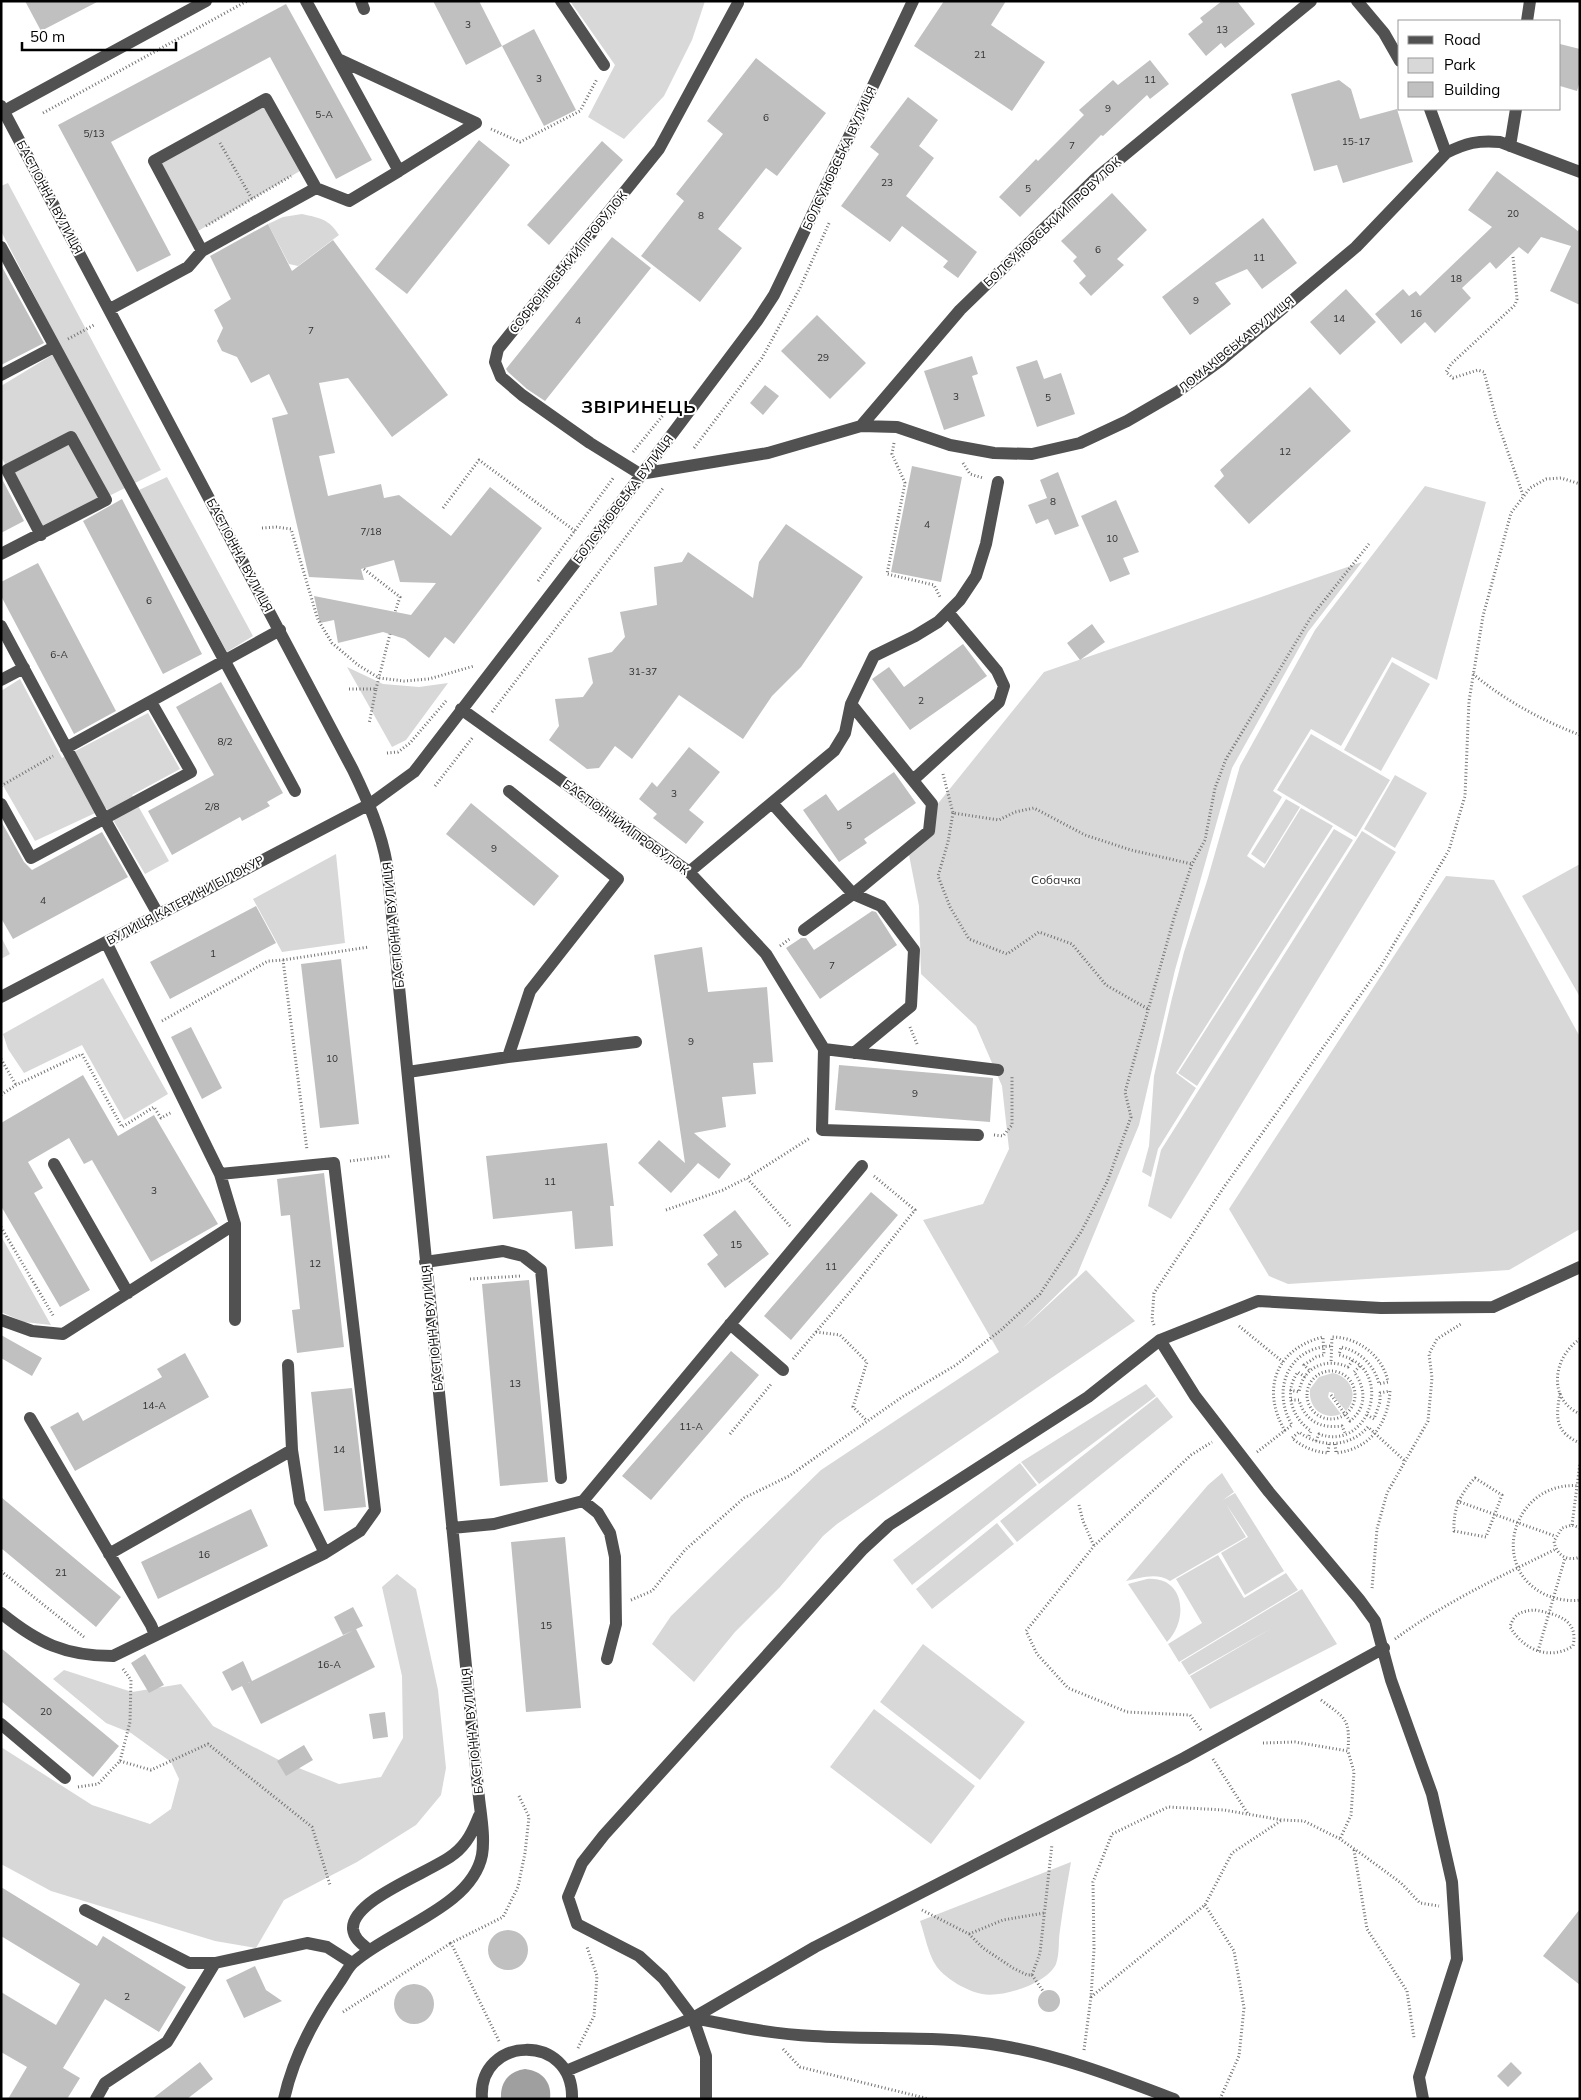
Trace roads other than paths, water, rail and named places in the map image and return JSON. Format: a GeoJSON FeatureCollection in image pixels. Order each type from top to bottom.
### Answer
{"type":"FeatureCollection","features":[{"type":"Feature","properties":{"kind":"street"},"geometry":{"type":"LineString","coordinates":[[3,108],[206,1]]}},
{"type":"Feature","properties":{"kind":"street"},"geometry":{"type":"LineString","coordinates":[[306,1],[399,170]]}},
{"type":"Feature","properties":{"kind":"street"},"geometry":{"type":"LineString","coordinates":[[561,1],[604,66]]}},
{"type":"Feature","properties":{"kind":"street","name":"БОЛСУНОВСЬКА ВУЛИЦЯ"},"geometry":{"type":"LineString","coordinates":[[370,804],[414,772],[594,538],[640,474],[742,344],[774,295],[913,1]]}},
{"type":"Feature","properties":{"kind":"street","name":"БОЛСУНОВСЬКИЙ ПРОВУЛОК"},"geometry":{"type":"LineString","coordinates":[[861,426],[960,310],[1094,180],[1311,1]]}},
{"type":"Feature","properties":{"kind":"street"},"geometry":{"type":"LineString","coordinates":[[1357,1],[1384,33],[1398,58]]}},
{"type":"Feature","properties":{"kind":"street"},"geometry":{"type":"LineString","coordinates":[[1527,20],[1530,1]]}},
{"type":"Feature","properties":{"kind":"street","name":"СОФРОНІВСЬКИЙ ПРОВУЛОК"},"geometry":{"type":"LineString","coordinates":[[640,474],[522,395],[501,377],[495,362],[498,348],[659,149],[738,3]]}},
{"type":"Feature","properties":{"kind":"street"},"geometry":{"type":"LineString","coordinates":[[202,251],[154,161],[266,99],[316,188],[349,201],[476,123],[338,58]]}},
{"type":"Feature","properties":{"kind":"street","name":"БАСТІОННА ВУЛИЦЯ"},"geometry":{"type":"LineString","coordinates":[[3,108],[280,630],[370,804],[382,836],[387,865],[482,1834],[482,1855],[474,1878],[457,1896],[369,1950],[352,1963],[324,2004],[297,2059],[284,2099]]}},
{"type":"Feature","properties":{"kind":"street"},"geometry":{"type":"LineString","coordinates":[[1430,110],[1446,153]]}},
{"type":"Feature","properties":{"kind":"street"},"geometry":{"type":"LineString","coordinates":[[1510,146],[1516,110]]}},
{"type":"Feature","properties":{"kind":"street","name":"ЛОМАКІВСЬКА ВУЛИЦЯ"},"geometry":{"type":"LineString","coordinates":[[640,474],[768,453],[861,426],[897,427],[950,445],[994,454],[1032,454],[1080,443],[1126,421],[1177,392],[1220,361],[1356,247],[1446,153],[1464,144],[1487,141],[1510,146],[1580,172]]}},
{"type":"Feature","properties":{"kind":"street"},"geometry":{"type":"LineString","coordinates":[[110,309],[188,267],[202,251],[316,188]]}},
{"type":"Feature","properties":{"kind":"street"},"geometry":{"type":"LineString","coordinates":[[1,247],[296,792]]}},
{"type":"Feature","properties":{"kind":"street"},"geometry":{"type":"LineString","coordinates":[[1,375],[54,347]]}},
{"type":"Feature","properties":{"kind":"street"},"geometry":{"type":"LineString","coordinates":[[1,554],[41,535],[106,500],[71,438],[7,470],[41,535]]}},
{"type":"Feature","properties":{"kind":"street"},"geometry":{"type":"LineString","coordinates":[[689,872],[834,751],[844,733],[851,704],[874,656],[916,636],[938,622],[960,600],[976,576],[986,544],[998,482]]}},
{"type":"Feature","properties":{"kind":"street"},"geometry":{"type":"LineString","coordinates":[[913,780],[999,702],[1004,686],[997,671],[948,612]]}},
{"type":"Feature","properties":{"kind":"street"},"geometry":{"type":"LineString","coordinates":[[1,626],[158,914]]}},
{"type":"Feature","properties":{"kind":"street"},"geometry":{"type":"LineString","coordinates":[[66,748],[280,630]]}},
{"type":"Feature","properties":{"kind":"street"},"geometry":{"type":"LineString","coordinates":[[1,680],[24,668]]}},
{"type":"Feature","properties":{"kind":"street"},"geometry":{"type":"LineString","coordinates":[[1,804],[31,858],[191,772],[151,702]]}},
{"type":"Feature","properties":{"kind":"street"},"geometry":{"type":"LineString","coordinates":[[804,930],[853,894],[929,831],[932,804],[851,704]]}},
{"type":"Feature","properties":{"kind":"street","name":"БАСТІОННИЙ ПРОВУЛОК"},"geometry":{"type":"LineString","coordinates":[[461,709],[689,872],[766,954],[824,1049]]}},
{"type":"Feature","properties":{"kind":"street"},"geometry":{"type":"LineString","coordinates":[[508,1057],[530,991],[618,879],[509,791]]}},
{"type":"Feature","properties":{"kind":"street"},"geometry":{"type":"LineString","coordinates":[[772,803],[853,894],[881,906],[914,950],[911,1006],[854,1053]]}},
{"type":"Feature","properties":{"kind":"street","name":"ВУЛИЦЯ КАТЕРИНИ БІЛОКУР"},"geometry":{"type":"LineString","coordinates":[[1,997],[370,804]]}},
{"type":"Feature","properties":{"kind":"street"},"geometry":{"type":"LineString","coordinates":[[106,942],[220,1174],[236,1224],[236,1320]]}},
{"type":"Feature","properties":{"kind":"street"},"geometry":{"type":"LineString","coordinates":[[408,1072],[508,1057],[636,1042]]}},
{"type":"Feature","properties":{"kind":"street"},"geometry":{"type":"LineString","coordinates":[[978,1135],[822,1130],[824,1049],[1004,1071]]}},
{"type":"Feature","properties":{"kind":"street"},"geometry":{"type":"LineString","coordinates":[[1,1613],[39,1640],[63,1650],[88,1656],[113,1656],[325,1553],[360,1531],[375,1510],[334,1163],[220,1174]]}},
{"type":"Feature","properties":{"kind":"street"},"geometry":{"type":"LineString","coordinates":[[54,1164],[128,1293]]}},
{"type":"Feature","properties":{"kind":"street"},"geometry":{"type":"LineString","coordinates":[[452,1528],[494,1524],[583,1501],[862,1166]]}},
{"type":"Feature","properties":{"kind":"street"},"geometry":{"type":"LineString","coordinates":[[1,1320],[32,1331],[63,1334],[236,1224]]}},
{"type":"Feature","properties":{"kind":"street"},"geometry":{"type":"LineString","coordinates":[[426,1262],[503,1252],[523,1256],[541,1270],[561,1478]]}},
{"type":"Feature","properties":{"kind":"street"},"geometry":{"type":"LineString","coordinates":[[706,2099],[706,2056],[693,2018],[663,1978],[638,1956],[577,1924],[568,1897],[582,1863],[604,1835],[863,1549],[889,1524],[1088,1397],[1160,1340],[1258,1301],[1381,1308],[1493,1307],[1580,1267]]}},
{"type":"Feature","properties":{"kind":"street"},"geometry":{"type":"LineString","coordinates":[[730,1324],[783,1370]]}},
{"type":"Feature","properties":{"kind":"street"},"geometry":{"type":"LineString","coordinates":[[1160,1340],[1194,1396],[1244,1461],[1359,1598],[1375,1621],[1384,1648],[1391,1680],[1432,1794],[1452,1882],[1457,1959],[1420,2077],[1423,2099]]}},
{"type":"Feature","properties":{"kind":"street"},"geometry":{"type":"LineString","coordinates":[[288,1365],[292,1450],[300,1502],[325,1553]]}},
{"type":"Feature","properties":{"kind":"street"},"geometry":{"type":"LineString","coordinates":[[30,1418],[155,1635]]}},
{"type":"Feature","properties":{"kind":"street"},"geometry":{"type":"LineString","coordinates":[[109,1554],[292,1450]]}},
{"type":"Feature","properties":{"kind":"street"},"geometry":{"type":"LineString","coordinates":[[583,1501],[598,1513],[610,1533],[615,1557],[616,1624],[607,1659]]}},
{"type":"Feature","properties":{"kind":"street"},"geometry":{"type":"LineString","coordinates":[[566,2071],[693,2018],[815,1947],[1205,1746],[1384,1648]]}},
{"type":"Feature","properties":{"kind":"street"},"geometry":{"type":"LineString","coordinates":[[1,1724],[66,1778]]}},
{"type":"Feature","properties":{"kind":"street"},"geometry":{"type":"LineString","coordinates":[[369,1950],[357,1939],[353,1928],[358,1914],[371,1901],[455,1854],[469,1839],[480,1814]]}},
{"type":"Feature","properties":{"kind":"street"},"geometry":{"type":"LineString","coordinates":[[85,1910],[189,1963],[214,1963],[307,1943],[327,1947],[352,1963]]}},
{"type":"Feature","properties":{"kind":"street"},"geometry":{"type":"LineString","coordinates":[[96,2099],[105,2083],[167,2042],[214,1963]]}},
{"type":"Feature","properties":{"kind":"street"},"geometry":{"type":"LineString","coordinates":[[693,2018],[767,2032],[814,2036],[919,2038],[1003,2046],[1082,2065],[1174,2099]]}},
{"type":"Feature","properties":{"kind":"street"},"geometry":{"type":"LineString","coordinates":[[482,2099],[482,2090],[486,2076],[494,2063],[506,2054],[527,2049],[538,2050],[554,2058],[566,2071],[572,2091],[572,2099]]}},
{"type":"Feature","properties":{"kind":"district","name":"ЗВІРИНЕЦЬ"},"geometry":{"type":"Point","coordinates":[639,406]}},
{"type":"Feature","properties":{"kind":"park label","name":"Собачка"},"geometry":{"type":"Point","coordinates":[1056,879]}}]}
